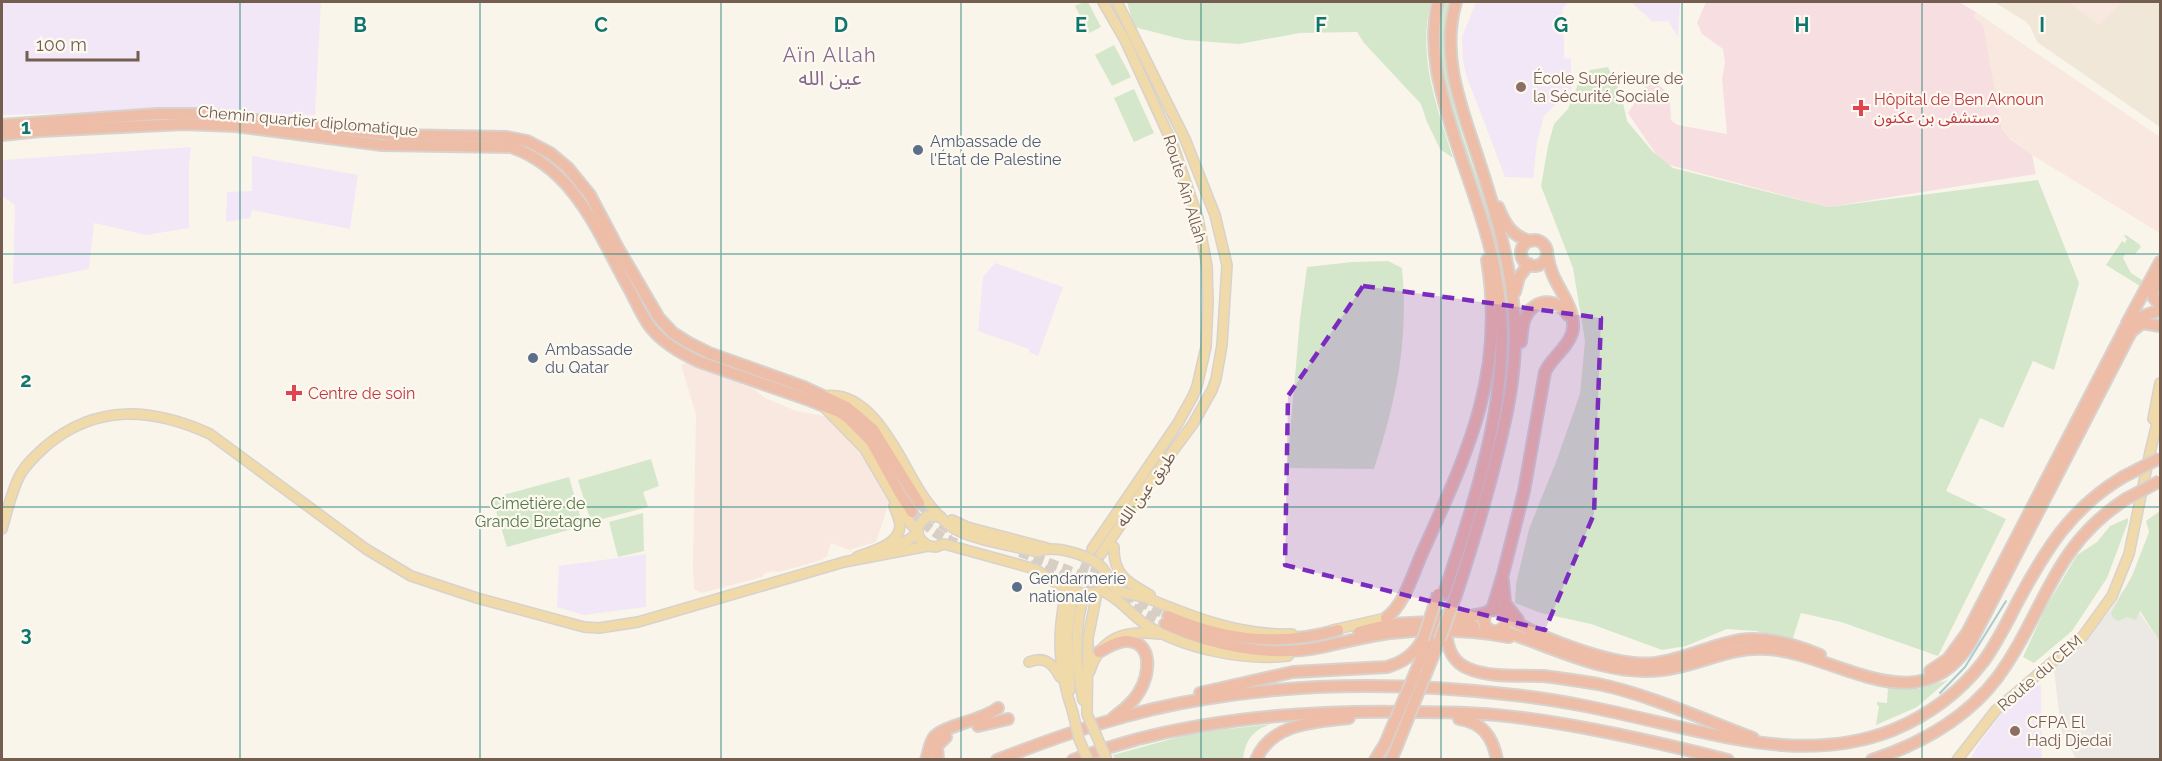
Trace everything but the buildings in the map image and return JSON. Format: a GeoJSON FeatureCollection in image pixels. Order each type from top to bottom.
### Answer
{"type":"FeatureCollection","features":[{"type":"Feature","properties":{"kind":"highway"},"geometry":{"type":"LineString","coordinates":[[1158,709],[1180,699],[1286,674],[1393,665],[1435,639],[1450,595],[1491,427],[1501,369],[1502,346],[1500,301],[1492,253],[1437,80],[1434,34],[1438,2]]}},
{"type":"Feature","properties":{"kind":"highway"},"geometry":{"type":"LineString","coordinates":[[1456,2],[1451,30],[1452,69],[1459,101],[1480,162],[1508,263],[1514,304],[1511,390]]}},
{"type":"Feature","properties":{"kind":"highway"},"geometry":{"type":"LineString","coordinates":[[2,126],[157,114],[202,114],[392,135],[507,137],[527,141],[550,153],[562,163],[590,195],[659,318],[673,333],[688,344],[823,400]]}},
{"type":"Feature","properties":{"kind":"highway","name":"Chemin quartier diplomatique"},"geometry":{"type":"LineString","coordinates":[[2,135],[64,129],[183,124],[235,126],[382,145],[511,147],[530,154],[562,178],[575,193],[592,219],[651,327],[667,343],[684,355],[700,362],[823,400],[848,418],[872,441],[899,492],[920,506]]}},
{"type":"Feature","properties":{"kind":"highway"},"geometry":{"type":"LineString","coordinates":[[1480,162],[1508,228],[1518,237],[1544,244],[1552,274],[1572,319],[1572,334],[1548,365],[1542,383],[1529,468],[1503,574],[1490,612],[1485,619],[1488,628]]}},
{"type":"Feature","properties":{"kind":"highway"},"geometry":{"type":"LineString","coordinates":[[1386,618],[1399,605],[1467,448],[1484,396],[1490,360],[1492,312],[1487,264],[1475,201]]}},
{"type":"Feature","properties":{"kind":"highway"},"geometry":{"type":"LineString","coordinates":[[1531,241],[1521,252],[1523,259],[1547,275],[1565,301]]}},
{"type":"Feature","properties":{"kind":"highway"},"geometry":{"type":"LineString","coordinates":[[1514,304],[1519,277],[1531,265],[1545,260],[1547,252]]}},
{"type":"Feature","properties":{"kind":"highway"},"geometry":{"type":"LineString","coordinates":[[2160,264],[2160,275],[2153,292],[2155,300],[2160,305]]}},
{"type":"Feature","properties":{"kind":"highway"},"geometry":{"type":"LineString","coordinates":[[1166,620],[1206,640],[1245,648],[1289,650],[1322,647],[1367,629],[1395,623],[1423,622],[1488,628],[1538,638],[1595,663],[1638,671],[1671,669],[1730,651],[1756,648],[1793,653],[1839,669],[1886,681],[1919,681],[1938,675],[1955,663],[1971,642],[2160,264]]}},
{"type":"Feature","properties":{"kind":"highway"},"geometry":{"type":"LineString","coordinates":[[1377,759],[1392,752],[1479,520],[1504,429],[1523,326],[1530,310],[1543,301],[1557,303],[1566,312],[1572,334]]}},
{"type":"Feature","properties":{"kind":"highway"},"geometry":{"type":"LineString","coordinates":[[2127,332],[2140,317],[2160,310]]}},
{"type":"Feature","properties":{"kind":"highway"},"geometry":{"type":"LineString","coordinates":[[2127,332],[2142,323],[2160,328]]}},
{"type":"Feature","properties":{"kind":"highway"},"geometry":{"type":"LineString","coordinates":[[997,759],[1110,721],[1202,699],[1306,688],[1386,686],[1486,692],[1580,704],[1731,739],[1779,747],[1827,747],[1861,742],[1910,723],[1960,688],[1985,659],[2035,570],[2062,529],[2092,498],[2122,477],[2160,458]]}},
{"type":"Feature","properties":{"kind":"highway"},"geometry":{"type":"LineString","coordinates":[[1890,759],[1904,754],[1967,710],[1992,684],[2018,643],[2056,570],[2070,550],[2096,522],[2126,499],[2160,481]]}},
{"type":"Feature","properties":{"kind":"highway"},"geometry":{"type":"LineString","coordinates":[[1500,630],[1506,622],[1503,574]]}},
{"type":"Feature","properties":{"kind":"highway"},"geometry":{"type":"LineString","coordinates":[[1386,618],[1465,617],[1498,610],[1505,611],[1538,638]]}},
{"type":"Feature","properties":{"kind":"highway"},"geometry":{"type":"LineString","coordinates":[[1166,620],[1246,638],[1287,640],[1338,630]]}},
{"type":"Feature","properties":{"kind":"highway"},"geometry":{"type":"LineString","coordinates":[[1336,642],[1389,633],[1418,631],[1538,638]]}},
{"type":"Feature","properties":{"kind":"highway"},"geometry":{"type":"LineString","coordinates":[[1435,639],[1455,660],[1468,669],[1487,673],[1558,678],[1600,685],[1661,704],[1779,747]]}},
{"type":"Feature","properties":{"kind":"highway"},"geometry":{"type":"LineString","coordinates":[[1099,652],[1120,642],[1132,642],[1143,648],[1148,659],[1147,674],[1141,690],[1130,704],[1110,721]]}},
{"type":"Feature","properties":{"kind":"highway"},"geometry":{"type":"LineString","coordinates":[[926,759],[930,745],[939,733],[985,717],[998,708]]}},
{"type":"Feature","properties":{"kind":"highway"},"geometry":{"type":"LineString","coordinates":[[1257,759],[1264,745],[1280,732],[1313,722],[1354,717],[1374,711]]}},
{"type":"Feature","properties":{"kind":"highway"},"geometry":{"type":"LineString","coordinates":[[1073,759],[1137,739],[1220,724],[1326,712],[1374,711],[1523,718],[1650,741],[1728,759]]}},
{"type":"Feature","properties":{"kind":"highway"},"geometry":{"type":"LineString","coordinates":[[1430,712],[1477,723],[1492,741],[1497,759]]}},
{"type":"Feature","properties":{"kind":"highway"},"geometry":{"type":"LineString","coordinates":[[938,759],[936,750],[942,739],[1008,719]]}},
{"type":"Feature","properties":{"kind":"highway"},"geometry":{"type":"LineString","coordinates":[[1872,759],[1901,749],[1939,730]]}},
{"type":"Feature","properties":{"kind":"highway"},"geometry":{"type":"LineString","coordinates":[[1650,741],[1711,759]]}},
{"type":"Feature","properties":{"kind":"main road","name":"Route Aîn Allah"},"geometry":{"type":"LineString","coordinates":[[1103,2],[1125,40],[1173,145],[1198,218],[1207,266],[1208,330],[1199,380],[1186,410],[1158,450]]}},
{"type":"Feature","properties":{"kind":"main road","name":"Route Aîn Allah"},"geometry":{"type":"LineString","coordinates":[[1117,2],[1185,140],[1215,215],[1227,265],[1222,345],[1216,379],[1193,424]]}},
{"type":"Feature","properties":{"kind":"main road"},"geometry":{"type":"LineString","coordinates":[[2150,452],[2160,383]]}},
{"type":"Feature","properties":{"kind":"main road"},"geometry":{"type":"LineString","coordinates":[[928,546],[923,543],[904,515],[864,448],[835,417],[823,400],[842,397],[873,417],[890,437],[915,484],[920,506],[968,535],[1037,552],[1047,548]]}},
{"type":"Feature","properties":{"kind":"main road"},"geometry":{"type":"LineString","coordinates":[[2150,452],[2160,411]]}},
{"type":"Feature","properties":{"kind":"main road"},"geometry":{"type":"LineString","coordinates":[[2,529],[19,476],[33,458],[57,437],[105,416],[131,413],[162,416],[210,434],[366,549],[411,576],[477,598],[584,627],[599,628],[638,622],[844,562],[884,546],[898,533],[899,521],[888,487]]}},
{"type":"Feature","properties":{"kind":"main road","name":"طريق عين الله"},"geometry":{"type":"LineString","coordinates":[[1158,450],[1097,552],[1193,424]]}},
{"type":"Feature","properties":{"kind":"main road"},"geometry":{"type":"LineString","coordinates":[[2150,452],[2160,428]]}},
{"type":"Feature","properties":{"kind":"main road","name":"Route du CEM"},"geometry":{"type":"LineString","coordinates":[[1960,757],[1996,710],[2075,644],[2102,612],[2120,579],[2129,554],[2150,452]]}},
{"type":"Feature","properties":{"kind":"main road"},"geometry":{"type":"LineString","coordinates":[[920,506],[961,525],[1068,552],[1095,562],[1120,591],[1137,595],[1166,620]]}},
{"type":"Feature","properties":{"kind":"main road"},"geometry":{"type":"LineString","coordinates":[[870,558],[896,549],[918,533],[922,520],[927,516],[943,519]]}},
{"type":"Feature","properties":{"kind":"main road"},"geometry":{"type":"LineString","coordinates":[[943,519],[949,535],[944,544]]}},
{"type":"Feature","properties":{"kind":"main road"},"geometry":{"type":"LineString","coordinates":[[844,562],[944,544],[1035,569],[1044,577],[1081,593],[1099,592],[1118,599],[1146,625],[1166,620]]}},
{"type":"Feature","properties":{"kind":"main road"},"geometry":{"type":"LineString","coordinates":[[1114,547],[1115,566],[1120,574],[1166,620]]}},
{"type":"Feature","properties":{"kind":"main road"},"geometry":{"type":"LineString","coordinates":[[1035,569],[1033,560],[1037,552]]}},
{"type":"Feature","properties":{"kind":"main road"},"geometry":{"type":"LineString","coordinates":[[1088,714],[1089,632],[1099,592],[1107,578]]}},
{"type":"Feature","properties":{"kind":"main road"},"geometry":{"type":"LineString","coordinates":[[1063,684],[1059,633],[1067,588]]}},
{"type":"Feature","properties":{"kind":"main road"},"geometry":{"type":"LineString","coordinates":[[1072,600],[1066,651],[1073,713],[1079,740],[1088,759]]}},
{"type":"Feature","properties":{"kind":"main road"},"geometry":{"type":"LineString","coordinates":[[1082,603],[1077,627],[1077,652],[1083,698],[1107,759]]}},
{"type":"Feature","properties":{"kind":"main road"},"geometry":{"type":"LineString","coordinates":[[1338,630],[1386,618]]}},
{"type":"Feature","properties":{"kind":"main road"},"geometry":{"type":"LineString","coordinates":[[1088,679],[1099,652],[1113,639],[1127,634],[1149,633],[1166,620]]}},
{"type":"Feature","properties":{"kind":"main road"},"geometry":{"type":"LineString","coordinates":[[1029,662],[1039,659],[1047,661],[1054,668],[1063,684],[1073,713]]}},
{"type":"Feature","properties":{"kind":"highlighted area"},"geometry":{"type":"Polygon","coordinates":[[[1363,286],[1601,318],[1594,514],[1545,630],[1285,565],[1288,396],[1363,286]]]}},
{"type":"Feature","properties":{"kind":"shaded area"},"geometry":{"type":"Polygon","coordinates":[[[2,2],[321,2],[315,115],[163,110],[2,115],[2,2]]]}},
{"type":"Feature","properties":{"kind":"shaded area","name":"École Supérieure de la Sécurité Sociale"},"geometry":{"type":"Polygon","coordinates":[[[1476,2],[1569,2],[1563,8],[1561,20],[1564,58],[1571,59],[1571,90],[1544,116],[1537,142],[1533,178],[1505,177],[1466,75],[1462,37],[1476,2]]]}},
{"type":"Feature","properties":{"kind":"shaded area","name":"École Supérieure de la Sécurité Sociale"},"geometry":{"type":"Polygon","coordinates":[[[1631,2],[1680,2],[1678,37],[1668,21],[1653,22],[1631,2]]]}},
{"type":"Feature","properties":{"kind":"shaded area","name":"Hôpital de Ben Aknoun مستشفى بن عكنون"},"geometry":{"type":"Polygon","coordinates":[[[1706,2],[1959,2],[1976,12],[1974,17],[1983,25],[2002,129],[2010,139],[2032,155],[2036,174],[1828,207],[1662,163],[1628,113],[1651,78],[1667,92],[1673,122],[1678,125],[1727,134],[1722,78],[1725,63],[1723,49],[1702,34],[1697,23],[1706,2]]]}},
{"type":"Feature","properties":{"kind":"shaded area"},"geometry":{"type":"Polygon","coordinates":[[[1994,2],[2069,2],[2099,24],[2122,2],[2160,2],[2160,127],[2037,42],[2030,26],[2025,21],[1994,2]]]}},
{"type":"Feature","properties":{"kind":"shaded area"},"geometry":{"type":"Polygon","coordinates":[[[2069,2],[2122,2],[2099,25],[2069,2]]]}},
{"type":"Feature","properties":{"kind":"shaded area"},"geometry":{"type":"Polygon","coordinates":[[[1976,12],[2160,137],[2160,233],[2032,155],[2006,135],[2001,126],[1974,17],[1976,12]]]}},
{"type":"Feature","properties":{"kind":"shaded area"},"geometry":{"type":"Polygon","coordinates":[[[191,147],[189,228],[146,235],[94,223],[89,269],[13,284],[15,205],[2,196],[2,160],[191,147]]]}},
{"type":"Feature","properties":{"kind":"shaded area"},"geometry":{"type":"Polygon","coordinates":[[[252,156],[358,175],[350,229],[252,210],[250,218],[226,222],[227,192],[252,191],[252,156]]]}},
{"type":"Feature","properties":{"kind":"shaded area"},"geometry":{"type":"Polygon","coordinates":[[[995,263],[1063,287],[1038,356],[1029,352],[1029,349],[978,331],[983,277],[995,263]]]}},
{"type":"Feature","properties":{"kind":"shaded area"},"geometry":{"type":"Polygon","coordinates":[[[686,363],[754,389],[765,398],[796,411],[824,416],[846,435],[857,449],[889,503],[876,542],[849,550],[831,543],[827,556],[822,560],[779,572],[765,573],[762,577],[702,593],[694,589],[696,415],[681,365],[686,363]]]}},
{"type":"Feature","properties":{"kind":"shaded area"},"geometry":{"type":"Polygon","coordinates":[[[646,554],[646,607],[584,615],[557,607],[559,566],[646,554]]]}},
{"type":"Feature","properties":{"kind":"shaded area"},"geometry":{"type":"Polygon","coordinates":[[[2123,590],[2160,642],[2160,759],[2076,759],[2061,730],[2054,669],[2085,640],[2111,609],[2123,590]]]}},
{"type":"Feature","properties":{"kind":"shaded area","name":"CFPA El Hadj Djedai"},"geometry":{"type":"Polygon","coordinates":[[[2034,685],[2041,685],[2042,759],[1970,760],[2001,714],[2034,685]]]}},
{"type":"Feature","properties":{"kind":"green space"},"geometry":{"type":"Polygon","coordinates":[[[1088,2],[1101,27],[1089,33],[1075,6],[1088,2]]]}},
{"type":"Feature","properties":{"kind":"green space"},"geometry":{"type":"Polygon","coordinates":[[[1127,2],[1431,2],[1426,42],[1428,62],[1435,100],[1453,158],[1440,149],[1421,104],[1364,43],[1357,32],[1300,33],[1239,44],[1185,40],[1134,27],[1127,2]]]}},
{"type":"Feature","properties":{"kind":"green space"},"geometry":{"type":"Polygon","coordinates":[[[1445,2],[1449,2],[1445,35],[1447,68],[1453,102],[1496,237],[1503,270],[1507,301],[1507,360],[1494,444],[1469,536],[1437,633],[1386,759],[1383,760],[1429,649],[1458,564],[1506,360],[1505,308],[1497,256],[1443,79],[1440,29],[1445,2]]]}},
{"type":"Feature","properties":{"kind":"green space"},"geometry":{"type":"Polygon","coordinates":[[[1114,45],[1131,77],[1112,86],[1095,55],[1114,45]]]}},
{"type":"Feature","properties":{"kind":"green space"},"geometry":{"type":"Polygon","coordinates":[[[1608,67],[1621,94],[1627,121],[1653,152],[1673,168],[1828,207],[2038,180],[2079,283],[2054,370],[2033,361],[2003,428],[1980,418],[1946,491],[2006,519],[1938,656],[1841,622],[1801,613],[1792,641],[1756,631],[1727,629],[1686,646],[1662,650],[1591,624],[1541,613],[1515,603],[1516,584],[1529,529],[1580,394],[1585,341],[1573,268],[1541,186],[1554,124],[1568,109],[1579,82],[1590,70],[1608,67]]]}},
{"type":"Feature","properties":{"kind":"green space"},"geometry":{"type":"Polygon","coordinates":[[[1134,89],[1154,133],[1134,142],[1114,98],[1134,89]]]}},
{"type":"Feature","properties":{"kind":"green space"},"geometry":{"type":"Polygon","coordinates":[[[2126,235],[2141,247],[2135,254],[2125,254],[2123,258],[2131,273],[2142,280],[2140,286],[2106,265],[2122,241],[2125,243],[2127,239],[2124,236],[2126,235]]]}},
{"type":"Feature","properties":{"kind":"green space"},"geometry":{"type":"Polygon","coordinates":[[[1388,261],[1402,268],[1404,320],[1399,370],[1389,419],[1374,469],[1287,468],[1300,319],[1307,267],[1388,261]]]}},
{"type":"Feature","properties":{"kind":"green space"},"geometry":{"type":"Polygon","coordinates":[[[651,459],[659,486],[643,492],[648,507],[591,522],[578,480],[651,459]]]}},
{"type":"Feature","properties":{"kind":"green space","name":"Cimetière de Grande Bretagne"},"geometry":{"type":"Polygon","coordinates":[[[569,477],[583,526],[507,547],[492,498],[569,477]]]}},
{"type":"Feature","properties":{"kind":"green space"},"geometry":{"type":"Polygon","coordinates":[[[2160,511],[2160,642],[2140,611],[2136,620],[2127,617],[2118,621],[2111,613],[2132,576],[2149,532],[2146,521],[2160,511]]]}},
{"type":"Feature","properties":{"kind":"green space"},"geometry":{"type":"Polygon","coordinates":[[[643,513],[644,551],[618,557],[609,522],[643,513]]]}},
{"type":"Feature","properties":{"kind":"green space"},"geometry":{"type":"Polygon","coordinates":[[[2128,518],[2107,578],[2072,631],[2034,663],[2023,657],[2046,607],[2077,555],[2097,542],[2110,526],[2128,518]]]}},
{"type":"Feature","properties":{"kind":"green space"},"geometry":{"type":"Polygon","coordinates":[[[1948,680],[1917,707],[1876,725],[1879,706],[1877,702],[1887,703],[1888,686],[1918,689],[1948,680]]]}},
{"type":"Feature","properties":{"kind":"green space"},"geometry":{"type":"Polygon","coordinates":[[[1271,724],[1251,737],[1243,759],[1116,760],[1113,755],[1193,733],[1271,724]]]}},
{"type":"Feature","properties":{"kind":"waterway"},"geometry":{"type":"LineString","coordinates":[[1940,693],[1965,667],[2006,601]]}},
{"type":"Feature","properties":{"kind":"tunnel"},"geometry":{"type":"LineString","coordinates":[[919,503],[938,522],[954,532]]}},
{"type":"Feature","properties":{"kind":"tunnel"},"geometry":{"type":"LineString","coordinates":[[912,512],[935,532],[961,545]]}},
{"type":"Feature","properties":{"kind":"tunnel"},"geometry":{"type":"LineString","coordinates":[[1073,597],[1091,551]]}},
{"type":"Feature","properties":{"kind":"tunnel"},"geometry":{"type":"LineString","coordinates":[[1020,552],[1112,587]]}},
{"type":"Feature","properties":{"kind":"tunnel"},"geometry":{"type":"LineString","coordinates":[[1084,598],[1100,557]]}},
{"type":"Feature","properties":{"kind":"tunnel"},"geometry":{"type":"LineString","coordinates":[[1030,565],[1103,593]]}},
{"type":"Feature","properties":{"kind":"tunnel"},"geometry":{"type":"LineString","coordinates":[[1126,594],[1168,616]]}},
{"type":"Feature","properties":{"kind":"tunnel"},"geometry":{"type":"LineString","coordinates":[[1120,601],[1165,624]]}},
{"type":"Feature","properties":{"kind":"place","name":"École Supérieure de la Sécurité Sociale"},"geometry":{"type":"Point","coordinates":[1521,87]}},
{"type":"Feature","properties":{"kind":"place","name":"Hôpital de Ben Aknoun مستشفى بن عكنون"},"geometry":{"type":"Point","coordinates":[1861,108]}},
{"type":"Feature","properties":{"kind":"place","name":"Ambassade de l'État de Palestine"},"geometry":{"type":"Point","coordinates":[918,150]}},
{"type":"Feature","properties":{"kind":"place","name":"Ambassade du Qatar"},"geometry":{"type":"Point","coordinates":[533,358]}},
{"type":"Feature","properties":{"kind":"place","name":"Centre de soin"},"geometry":{"type":"Point","coordinates":[294,393]}},
{"type":"Feature","properties":{"kind":"place","name":"Gendarmerie nationale"},"geometry":{"type":"Point","coordinates":[1017,587]}},
{"type":"Feature","properties":{"kind":"place","name":"CFPA El Hadj Djedai"},"geometry":{"type":"Point","coordinates":[2015,731]}},
{"type":"Feature","properties":{"kind":"district","name":"Aïn Allah عين الله"},"geometry":{"type":"Point","coordinates":[830,66]}}]}
